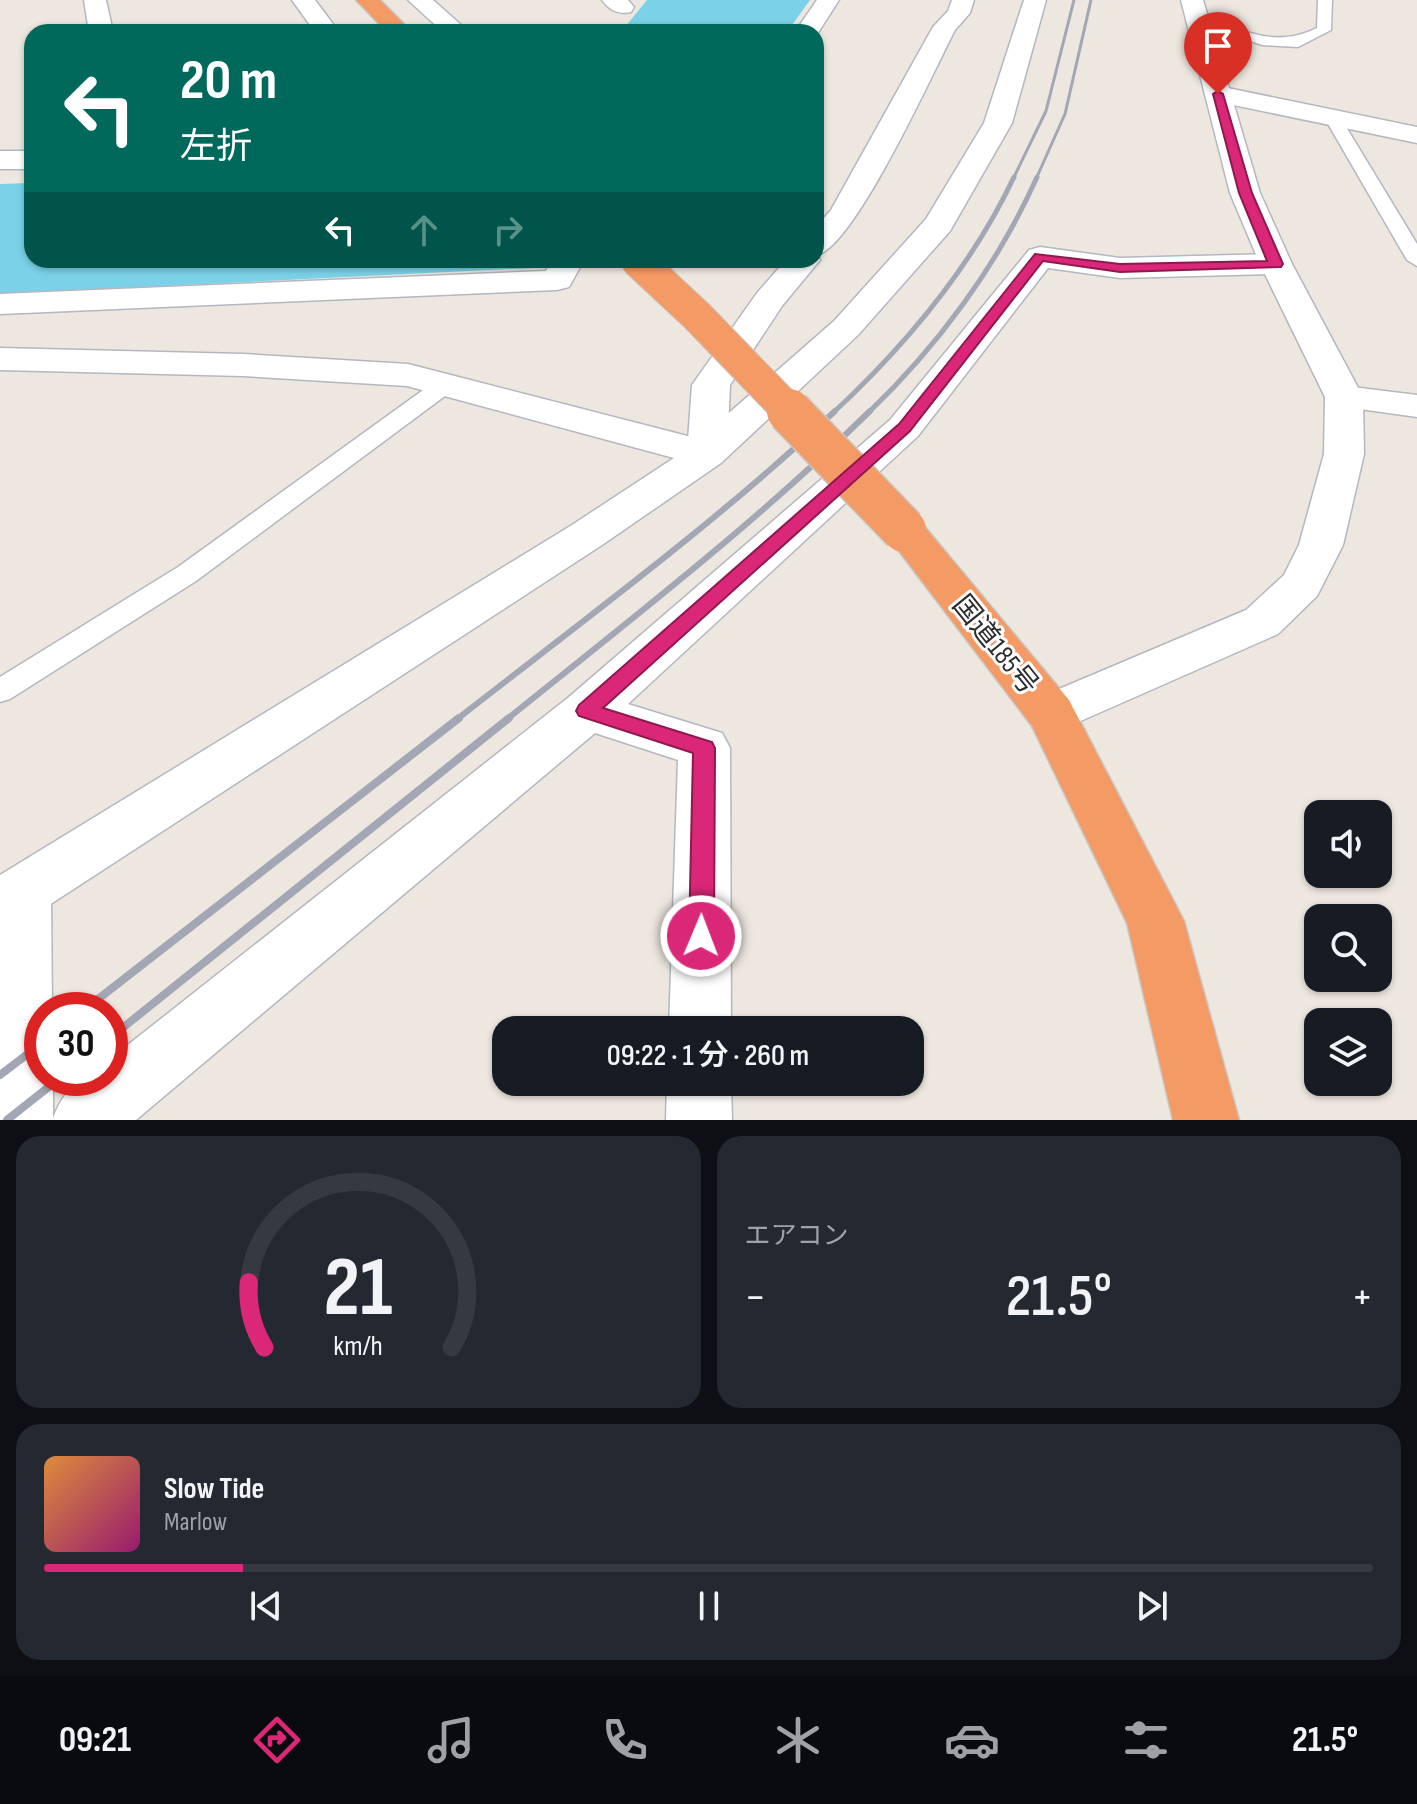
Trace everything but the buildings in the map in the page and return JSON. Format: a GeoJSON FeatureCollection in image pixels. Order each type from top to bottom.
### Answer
{"type":"FeatureCollection","features":[{"type":"Feature","properties":{"kind":"highway"},"geometry":{"type":"LineString","coordinates":[[367,0],[392,24]]}},
{"type":"Feature","properties":{"kind":"highway","name":"国道185号"},"geometry":{"type":"LineString","coordinates":[[646,268],[697,316],[904,530],[1051,714],[1155,921],[1206,1120]]}},
{"type":"Feature","properties":{"kind":"street"},"geometry":{"type":"LineString","coordinates":[[95,0],[100,24]]}},
{"type":"Feature","properties":{"kind":"street"},"geometry":{"type":"LineString","coordinates":[[303,0],[321,24]]}},
{"type":"Feature","properties":{"kind":"street"},"geometry":{"type":"LineString","coordinates":[[419,0],[448,24]]}},
{"type":"Feature","properties":{"kind":"street"},"geometry":{"type":"LineString","coordinates":[[812,24],[828,0]]}},
{"type":"Feature","properties":{"kind":"street"},"geometry":{"type":"LineString","coordinates":[[830,211],[945,27],[959,13],[963,0]]}},
{"type":"Feature","properties":{"kind":"street"},"geometry":{"type":"LineString","coordinates":[[20,1120],[12,899],[561,552],[707,454],[846,328],[939,224],[998,123],[1035,0]]}},
{"type":"Feature","properties":{"kind":"street"},"geometry":{"type":"LineString","coordinates":[[1051,714],[1262,622],[1301,585],[1321,545],[1344,454],[1344,397],[1276,264],[1245,193],[1195,10]]}},
{"type":"Feature","properties":{"kind":"street"},"geometry":{"type":"LineString","coordinates":[[1218,94],[1417,135]]}},
{"type":"Feature","properties":{"kind":"street"},"geometry":{"type":"LineString","coordinates":[[0,160],[24,160]]}},
{"type":"Feature","properties":{"kind":"street"},"geometry":{"type":"LineString","coordinates":[[85,1120],[587,711],[904,428],[1040,257],[1120,268],[1276,264]]}},
{"type":"Feature","properties":{"kind":"street"},"geometry":{"type":"LineString","coordinates":[[0,304],[557,280],[564,268]]}},
{"type":"Feature","properties":{"kind":"street"},"geometry":{"type":"LineString","coordinates":[[707,454],[711,385],[769,300],[797,268]]}},
{"type":"Feature","properties":{"kind":"street"},"geometry":{"type":"LineString","coordinates":[[0,359],[243,365],[408,375],[707,454]]}},
{"type":"Feature","properties":{"kind":"street"},"geometry":{"type":"LineString","coordinates":[[1344,397],[1380,399],[1417,406]]}},
{"type":"Feature","properties":{"kind":"street"},"geometry":{"type":"LineString","coordinates":[[587,711],[704,748],[700,1016]]}},
{"type":"Feature","properties":{"kind":"street"},"geometry":{"type":"LineString","coordinates":[[699,1096],[699,1120]]}},
{"type":"Feature","properties":{"kind":"lane"},"geometry":{"type":"LineString","coordinates":[[1195,10],[1262,41],[1298,43],[1324,30],[1325,0]]}},
{"type":"Feature","properties":{"kind":"lane"},"geometry":{"type":"LineString","coordinates":[[1332,117],[1417,260]]}},
{"type":"Feature","properties":{"kind":"lane"},"geometry":{"type":"LineString","coordinates":[[0,691],[187,574],[445,385]]}},
{"type":"Feature","properties":{"kind":"water"},"geometry":{"type":"Polygon","coordinates":[[[647,0],[810,0],[793,24],[628,24],[647,0]]]}},
{"type":"Feature","properties":{"kind":"water"},"geometry":{"type":"Polygon","coordinates":[[[24,183],[24,268],[533,268],[0,294],[0,184],[24,183]]]}},
{"type":"Feature","properties":{"kind":"railway"},"geometry":{"type":"LineString","coordinates":[[1013,178],[1046,111],[1074,0]]}},
{"type":"Feature","properties":{"kind":"railway"},"geometry":{"type":"LineString","coordinates":[[1036,179],[1065,114],[1091,0]]}},
{"type":"Feature","properties":{"kind":"railway"},"geometry":{"type":"LineString","coordinates":[[870,411],[918,361],[964,303],[1004,242],[1037,177]]}},
{"type":"Feature","properties":{"kind":"railway"},"geometry":{"type":"LineString","coordinates":[[833,413],[886,360],[935,303],[978,242],[1013,178]]}},
{"type":"Feature","properties":{"kind":"railway"},"geometry":{"type":"LineString","coordinates":[[456,720],[697,531],[835,411]]}},
{"type":"Feature","properties":{"kind":"railway"},"geometry":{"type":"LineString","coordinates":[[506,720],[737,532],[870,411]]}},
{"type":"Feature","properties":{"kind":"railway"},"geometry":{"type":"LineString","coordinates":[[107,992],[459,718]]}},
{"type":"Feature","properties":{"kind":"railway"},"geometry":{"type":"LineString","coordinates":[[128,1024],[509,718]]}},
{"type":"Feature","properties":{"kind":"railway"},"geometry":{"type":"LineString","coordinates":[[0,1075],[24,1057]]}},
{"type":"Feature","properties":{"kind":"railway"},"geometry":{"type":"LineString","coordinates":[[7,1120],[37,1096]]}},
{"type":"Feature","properties":{"kind":"route"},"geometry":{"type":"LineString","coordinates":[[701,936],[704,748],[587,711],[904,428],[1040,257],[1120,268],[1276,264],[1245,193],[1218,94]]}}]}
